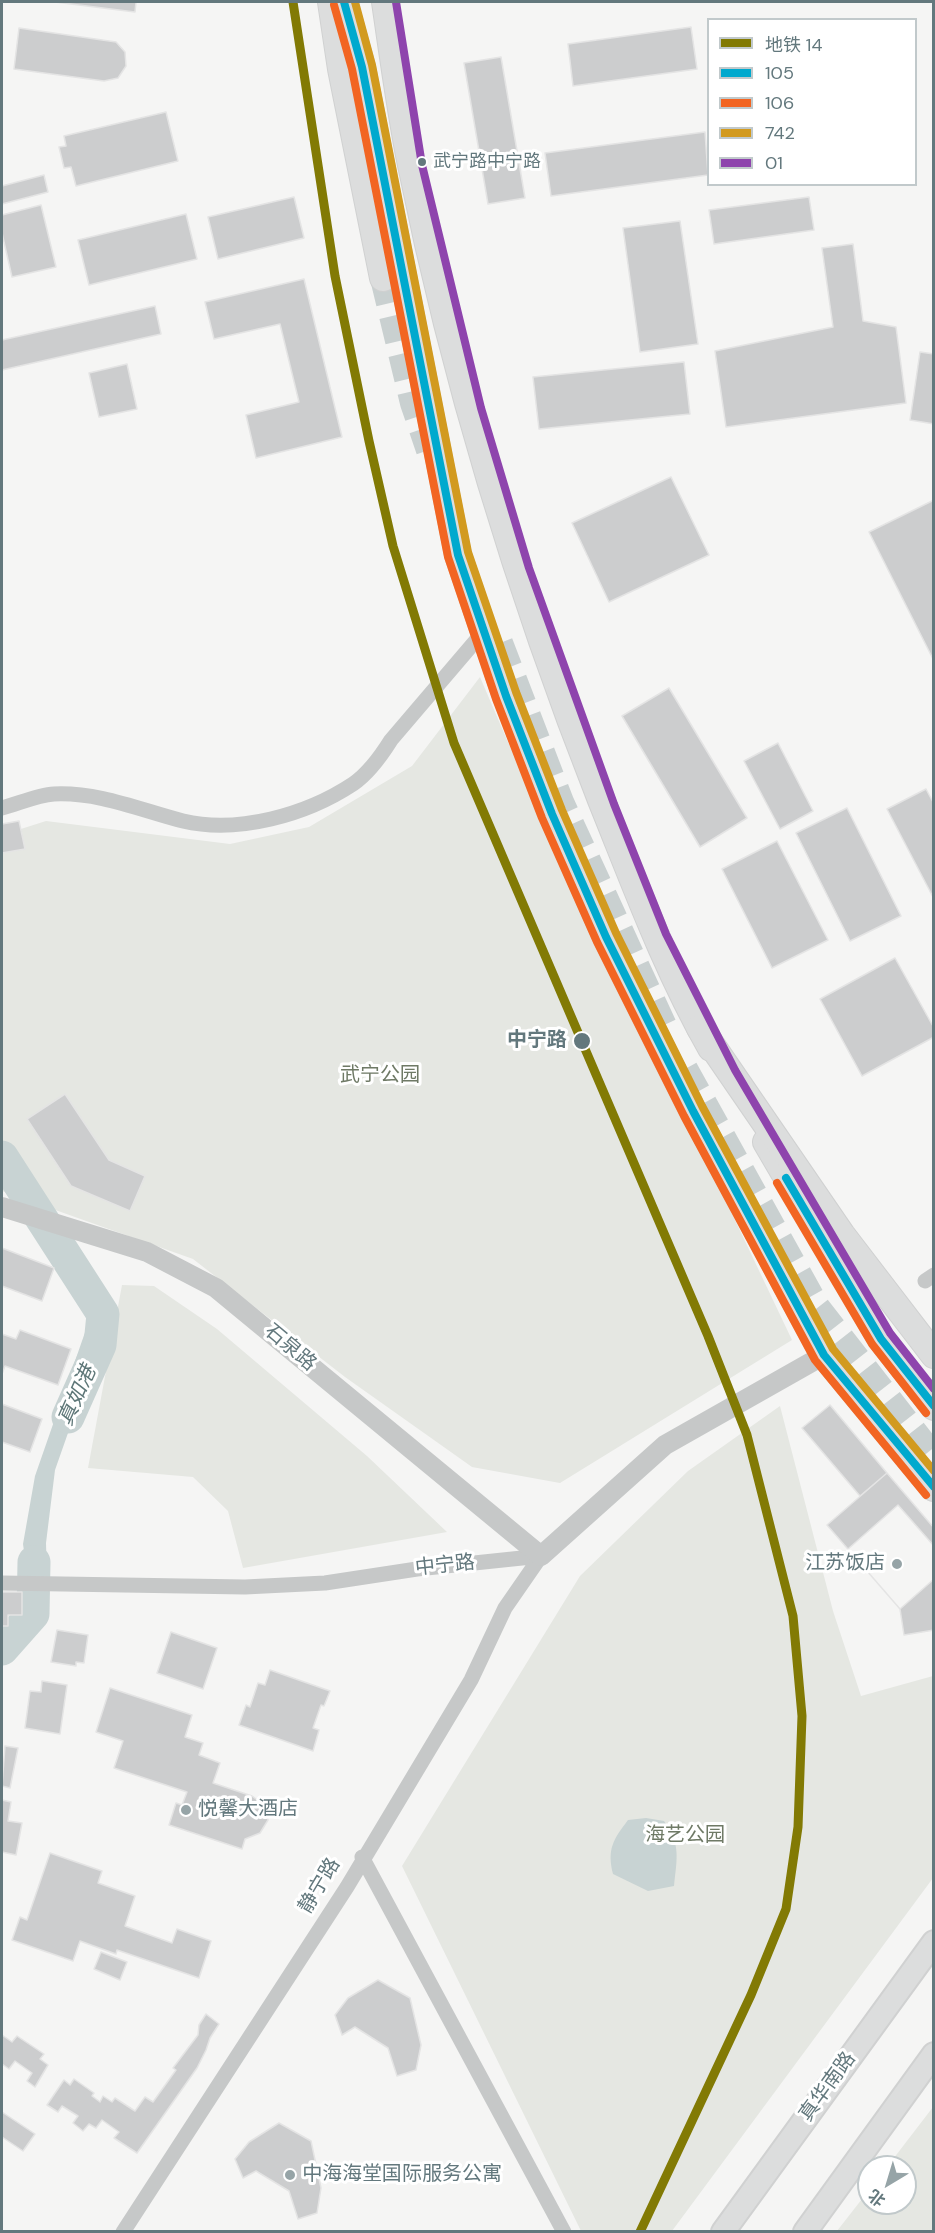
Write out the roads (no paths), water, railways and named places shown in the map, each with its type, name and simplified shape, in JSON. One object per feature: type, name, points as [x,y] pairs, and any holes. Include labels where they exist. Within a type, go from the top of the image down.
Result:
[{"type":"main road","points":[[331,2],[341,69],[383,278]]},
{"type":"main road","points":[[344,2],[362,67],[458,555],[484,632],[552,814],[606,937],[693,1111],[824,1355],[933,1488]]},
{"type":"main road","points":[[385,2],[411,164],[462,378],[505,535],[549,667],[656,936],[700,1028],[881,1339],[933,1407]]},
{"type":"main road","points":[[700,1028],[842,1235],[933,1355]]},
{"type":"main road","name":"真华南路","points":[[723,2232],[933,1942]]},
{"type":"main road","points":[[805,2232],[933,2054]]},
{"type":"street","points":[[2,808],[53,794],[105,797],[185,822],[226,826],[258,821],[307,808],[354,784],[379,759],[391,740],[484,632]]},
{"type":"street","name":"石泉路","points":[[2,1207],[147,1252],[216,1288],[541,1556]]},
{"type":"street","points":[[541,1556],[665,1445],[824,1355]]},
{"type":"street","name":"中宁路","points":[[9,1583],[245,1587],[325,1583],[417,1569],[541,1556]]},
{"type":"street","name":"静宁路","points":[[123,2232],[340,1897],[362,1857],[471,1680],[505,1608],[541,1556]]},
{"type":"street","points":[[362,1857],[564,2232]]},
{"type":"water","points":[[2,1148],[48,1205],[30,1201],[2,1157]]},
{"type":"water","points":[[37,1233],[54,1238],[79,1257],[103,1314],[94,1359],[55,1470],[46,1543],[48,1614],[10,1657],[2,1658],[2,1649],[33,1614],[23,1544],[35,1476],[90,1318]]},
{"type":"water","points":[[646,1818],[664,1821],[673,1837],[677,1852],[674,1886],[648,1891],[613,1874],[611,1851],[618,1833],[628,1820]]},
{"type":"waterway","name":"真如港","points":[[2,1157],[103,1314],[100,1345],[68,1417]]},
{"type":"waterway","name":"真如港","points":[[2,1649],[33,1614],[34,1562]]},
{"type":"tunnel","points":[[383,278],[413,403],[429,450]]},
{"type":"tunnel","points":[[500,643],[561,802],[665,1028]]},
{"type":"tunnel","points":[[685,1069],[817,1307],[934,1457]]},
{"type":"metro line","name":"14","points":[[293,2],[335,276],[369,441],[393,546],[454,743],[708,1336],[747,1435],[793,1616],[802,1716],[798,1827],[786,1909],[751,1995],[640,2232]]},
{"type":"place","name":"武宁路中宁路","points":[[422,162]]},
{"type":"place","name":"中宁路","points":[[582,1041]]},
{"type":"place","name":"江苏饭店","points":[[897,1564]]},
{"type":"place","name":"悦馨大酒店","points":[[186,1810]]},
{"type":"place","name":"中海海堂国际服务公寓","points":[[290,2175]]},
{"type":"park label","name":"武宁公园","points":[[380,1076]]},
{"type":"park label","name":"海艺公园","points":[[685,1836]]}]
